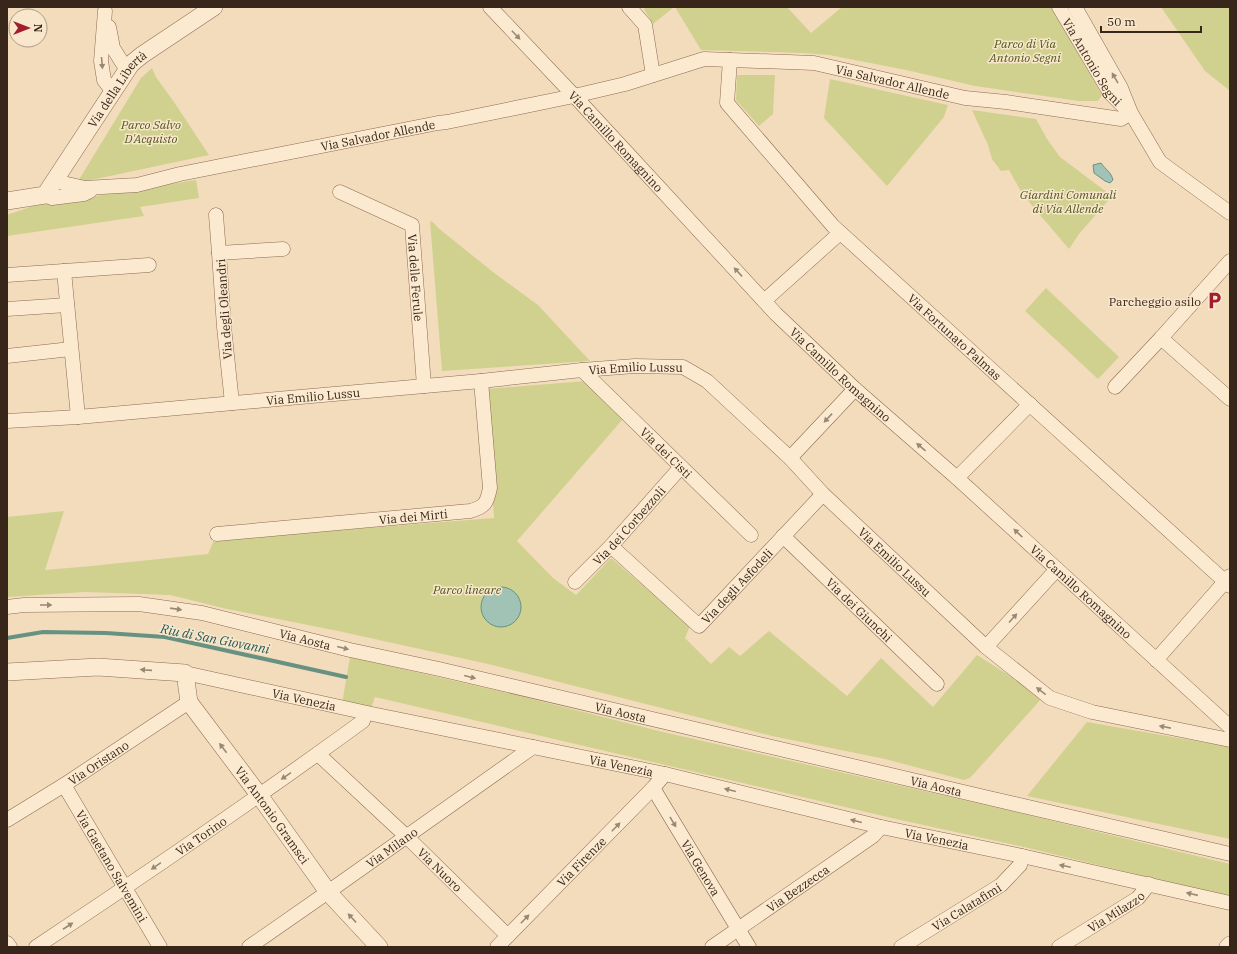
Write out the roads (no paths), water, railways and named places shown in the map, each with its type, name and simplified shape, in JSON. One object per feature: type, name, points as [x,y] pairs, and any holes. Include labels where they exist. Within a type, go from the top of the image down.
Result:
[{"type":"street","name":"Via della Libertà","points":[[49,188],[132,64],[142,55],[214,7]]},
{"type":"street","name":"Via Camillo Romagnino","points":[[490,7],[776,314],[854,389],[957,478],[1230,727]]},
{"type":"street","points":[[629,7],[645,25],[653,76]]},
{"type":"street","name":"Via Antonio Segni","points":[[1059,7],[1110,93],[1131,113]]},
{"type":"street","name":"Via Antonio Segni","points":[[1075,7],[1121,88],[1131,113],[1160,162],[1230,212]]},
{"type":"street","points":[[105,9],[113,48],[123,64],[132,64]]},
{"type":"street","points":[[105,9],[101,62],[104,80],[113,92]]},
{"type":"street","name":"Via Salvador Allende","points":[[7,201],[49,188],[85,188],[137,185],[180,174],[574,96],[625,84],[704,59],[814,63],[965,98],[1006,102],[1121,119],[1131,113]]},
{"type":"street","name":"Via Fortunato Palmas","points":[[730,60],[727,103],[840,233],[1228,581]]},
{"type":"street","name":"Via delle Ferule","points":[[340,192],[412,226],[424,386]]},
{"type":"street","points":[[216,215],[219,253]]},
{"type":"street","points":[[764,301],[840,233]]},
{"type":"street","name":"Via degli Oleandri","points":[[232,403],[224,327],[219,253],[283,249]]},
{"type":"street","points":[[1115,387],[1230,261]]},
{"type":"street","points":[[7,274],[149,265]]},
{"type":"street","points":[[64,271],[78,417]]},
{"type":"street","points":[[7,310],[67,305]]},
{"type":"street","points":[[1161,338],[1230,399]]},
{"type":"street","points":[[7,356],[71,349]]},
{"type":"street","name":"Via Emilio Lussu","points":[[7,421],[78,417],[481,381],[582,370],[635,366],[683,367],[707,381],[790,458],[823,494],[986,647],[1050,698],[1092,712],[1230,740]]},
{"type":"street","name":"Via dei Cisti","points":[[582,370],[751,535]]},
{"type":"street","name":"Via dei Mirti","points":[[217,534],[481,508],[488,498],[490,488],[481,381]]},
{"type":"street","points":[[790,458],[854,389]]},
{"type":"street","points":[[957,478],[1030,404]]},
{"type":"street","name":"Via dei Corbezzoli","points":[[575,582],[611,546],[681,467]]},
{"type":"street","name":"Via degli Asfodeli","points":[[611,546],[700,626],[823,494]]},
{"type":"street","name":"Via dei Giunchi","points":[[783,536],[937,684]]},
{"type":"street","points":[[986,647],[1057,569]]},
{"type":"street","points":[[1156,660],[1228,581]]},
{"type":"street","name":"Via Aosta","points":[[7,607],[24,605],[139,604],[202,613],[350,650],[439,669],[1230,854]]},
{"type":"street","name":"Via Venezia","points":[[7,672],[98,667],[185,673],[372,714],[665,774],[881,827],[1022,856],[1230,903]]},
{"type":"street","name":"Via Antonio Gramsci","points":[[185,673],[189,702],[328,892],[379,947]]},
{"type":"street","name":"Via Oristano","points":[[7,820],[64,785],[189,702]]},
{"type":"street","points":[[1203,734],[1217,715]]},
{"type":"street","name":"Via Torino","points":[[36,947],[125,888],[363,721]]},
{"type":"street","name":"Via Milano","points":[[249,947],[533,747]]},
{"type":"street","name":"Via Nuoro","points":[[318,754],[406,836],[508,936]]},
{"type":"street","name":"Via Firenze","points":[[497,947],[665,774]]},
{"type":"street","name":"Via Gaetano Salvemini","points":[[64,785],[160,947]]},
{"type":"street","name":"Via Genova","points":[[653,788],[749,947]]},
{"type":"street","name":"Via Bezzecca","points":[[712,947],[873,836],[881,827]]},
{"type":"street","name":"Via Calatafimi","points":[[901,947],[1001,885],[1020,865],[1022,856]]},
{"type":"street","name":"Via Milazzo","points":[[1059,947],[1138,898],[1149,884]]},
{"type":"street","points":[[7,943],[10,947]]},
{"type":"waterway","name":"Riu di San Giovanni","points":[[7,638],[43,632],[106,633],[165,637],[346,677]]},
{"type":"place","name":"Parcheggio asilo","points":[[1214,301]]},
{"type":"park label","name":"Parco di Via Antonio Segni","points":[[1025,50]]},
{"type":"park label","name":"Parco Salvo D'Acquisto","points":[[151,131]]},
{"type":"park label","name":"Giardini Comunali di Via Allende","points":[[1068,201]]},
{"type":"park label","name":"Parco lineare","points":[[467,589]]}]
